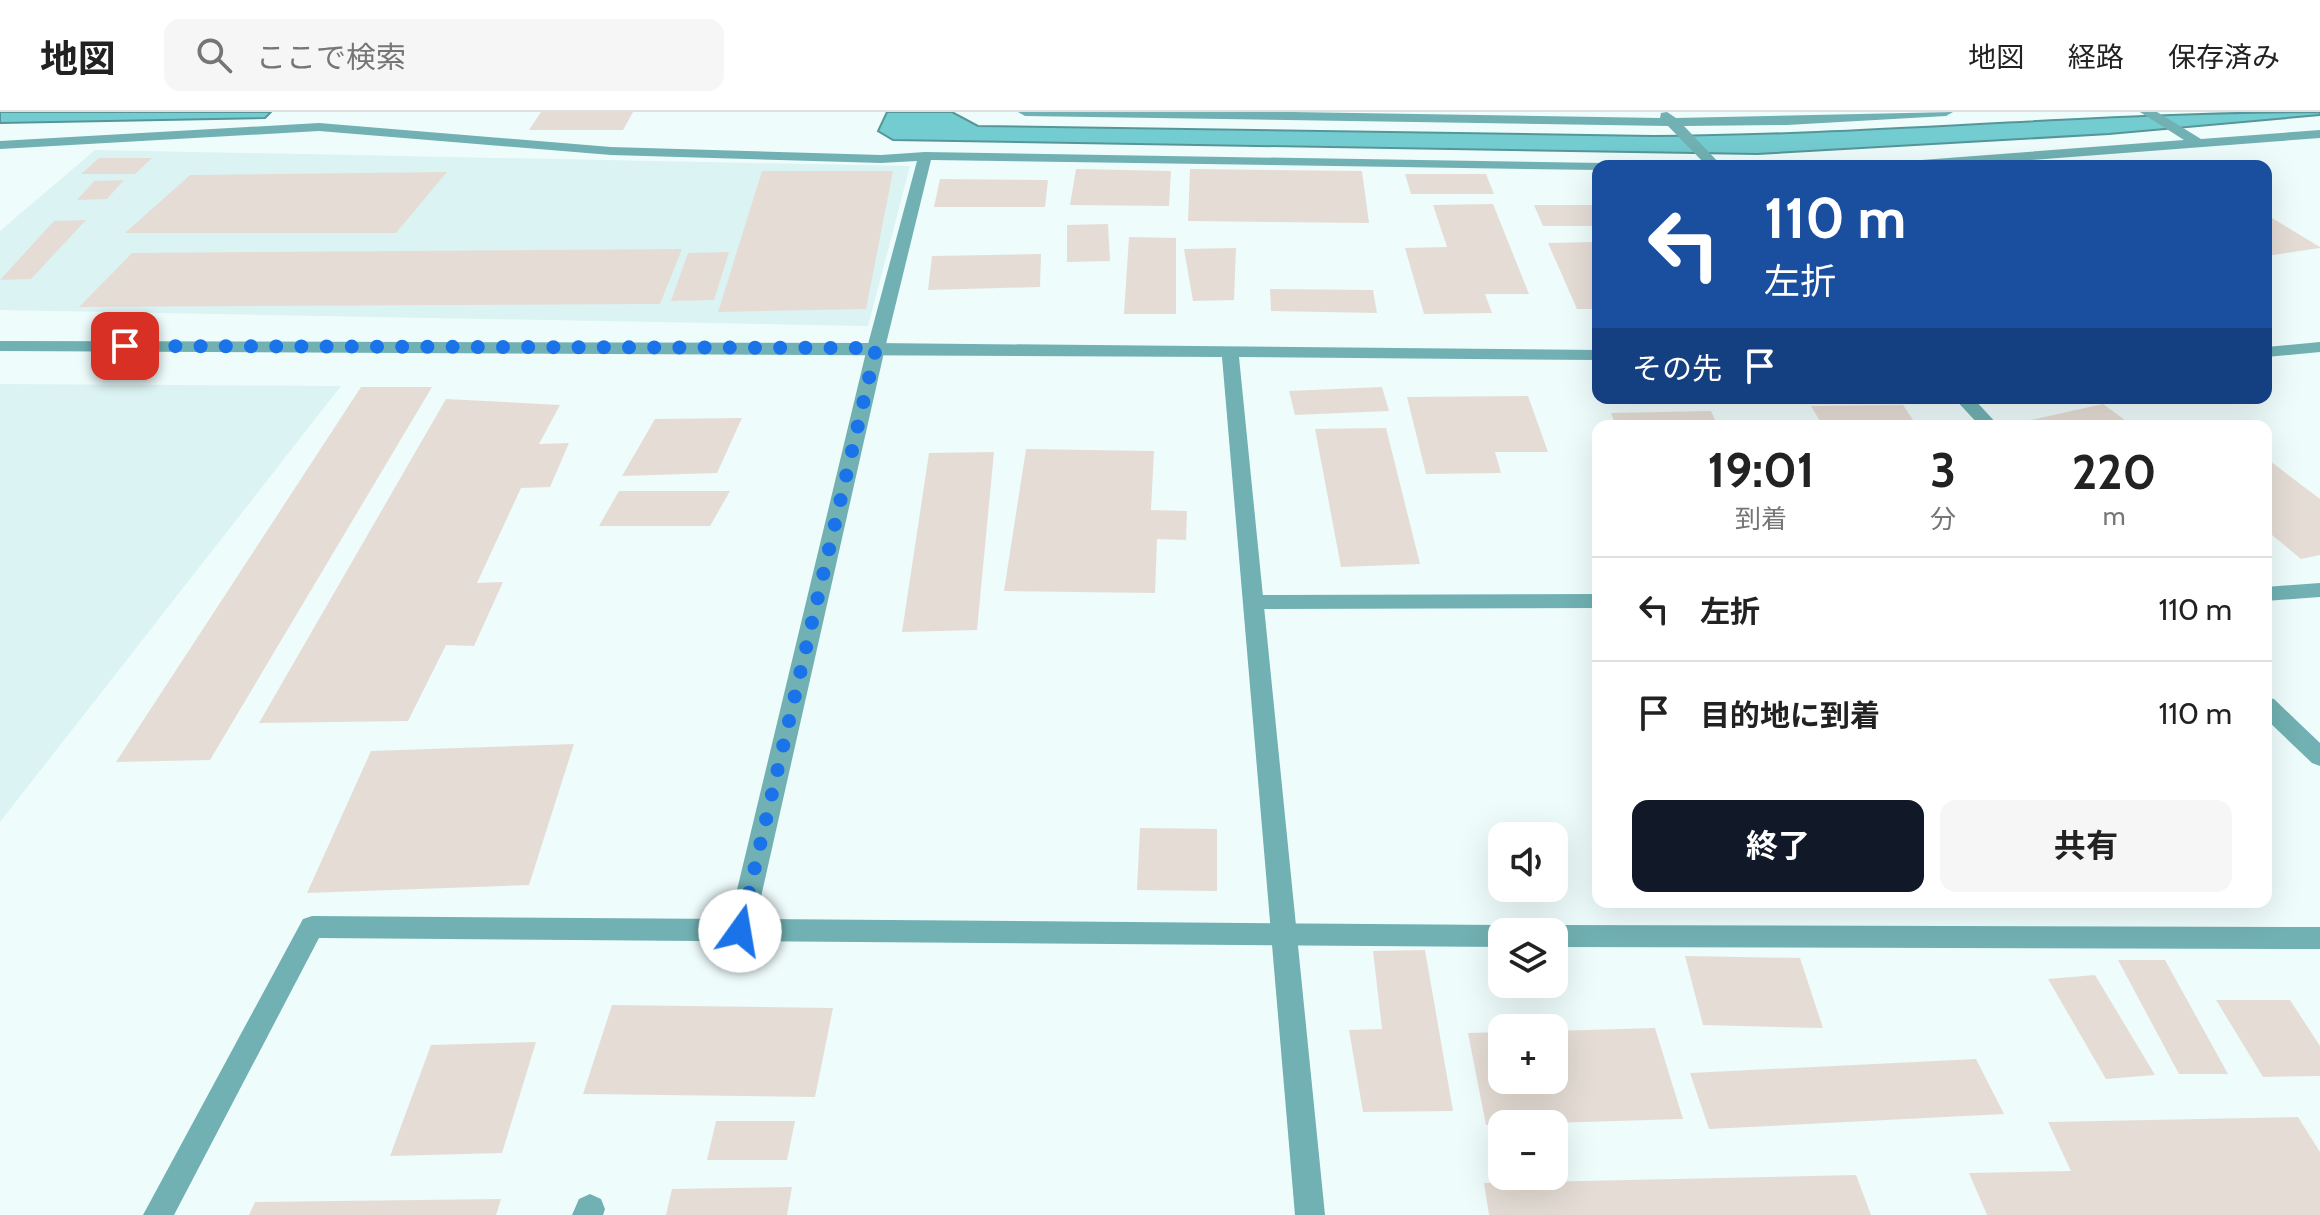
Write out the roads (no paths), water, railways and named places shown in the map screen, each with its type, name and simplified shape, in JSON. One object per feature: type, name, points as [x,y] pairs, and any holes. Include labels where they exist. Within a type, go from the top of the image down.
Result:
[{"type":"street","points":[[319,127],[346,112]]},
{"type":"street","points":[[1025,112],[1668,117],[1787,121],[1946,112]]},
{"type":"street","points":[[2147,112],[2202,145]]},
{"type":"street","points":[[1668,117],[1709,160]]},
{"type":"street","points":[[0,145],[319,127],[611,151],[881,159],[925,156],[1592,166]]},
{"type":"street","points":[[1983,160],[2320,134]]},
{"type":"street","points":[[740,931],[876,348],[925,156]]},
{"type":"street","points":[[0,346],[876,348],[1592,355]]},
{"type":"street","points":[[2272,351],[2320,347]]},
{"type":"street","points":[[1230,350],[1310,1215]]},
{"type":"street","points":[[1969,404],[1984,420]]},
{"type":"street","points":[[2272,594],[2320,590]]},
{"type":"street","points":[[1254,602],[1592,601]]},
{"type":"street","points":[[2272,711],[2320,757]]},
{"type":"street","points":[[158,1215],[312,927],[1488,936]]},
{"type":"street","points":[[1568,936],[2320,938]]},
{"type":"water","points":[[0,112],[271,112],[265,118],[0,123]]},
{"type":"water","points":[[887,112],[952,112],[978,126],[1653,136],[1820,132],[2236,113],[2320,112],[2320,115],[2109,134],[1757,154],[893,140],[878,131]]}]
